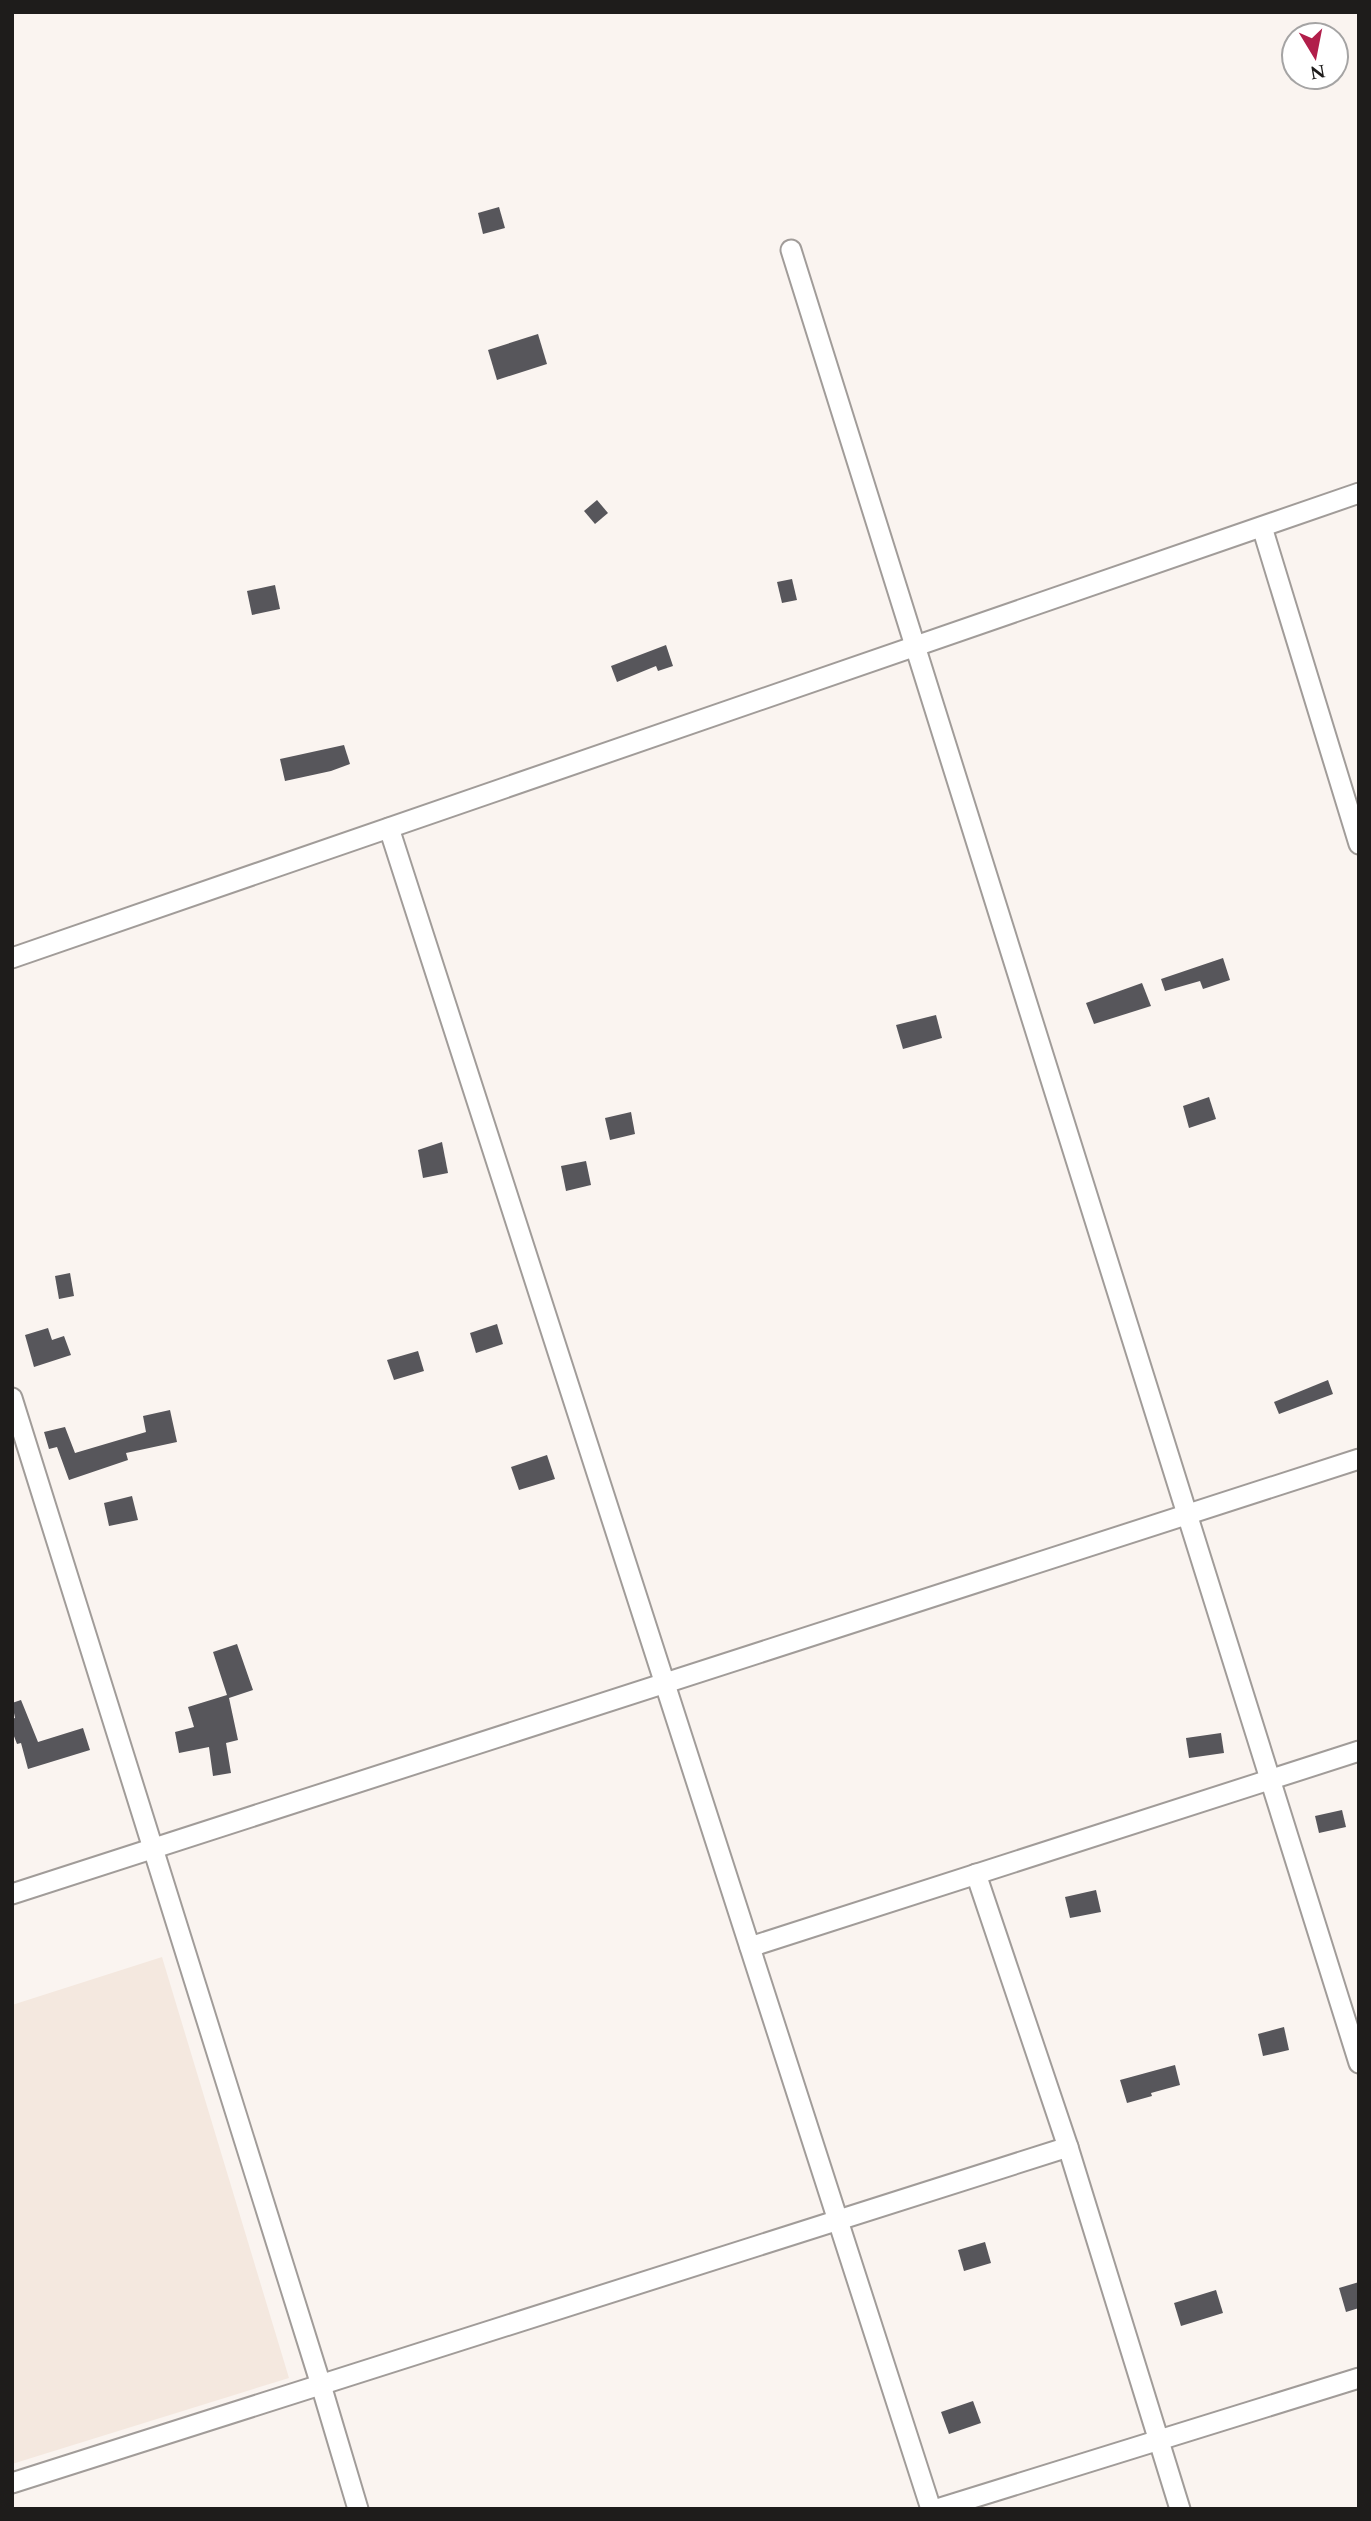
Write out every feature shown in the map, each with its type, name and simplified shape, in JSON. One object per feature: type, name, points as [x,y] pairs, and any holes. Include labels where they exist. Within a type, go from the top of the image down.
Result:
[{"type":"street","points":[[792,250],[1359,2063]]},
{"type":"street","points":[[12,958],[1359,493]]},
{"type":"street","points":[[1262,527],[1359,844]]},
{"type":"street","points":[[389,828],[931,2509]]},
{"type":"street","points":[[12,1398],[358,2509]]},
{"type":"street","points":[[12,1895],[1359,1459]]},
{"type":"street","points":[[750,1947],[1359,1751]]},
{"type":"street","points":[[976,1874],[1068,2147],[1180,2509]]},
{"type":"street","points":[[12,2483],[1068,2147]]},
{"type":"street","points":[[937,2509],[1359,2378]]},
{"type":"shaded area","points":[[162,1957],[289,2378],[12,2464],[12,2005]]},
{"type":"building","points":[[499,207],[505,228],[483,234],[478,213]]},
{"type":"building","points":[[538,334],[547,364],[497,380],[488,350]]},
{"type":"building","points":[[597,500],[608,513],[595,524],[584,511]]},
{"type":"building","points":[[792,579],[797,600],[782,603],[777,582]]},
{"type":"building","points":[[275,585],[280,609],[252,615],[247,591]]},
{"type":"building","points":[[666,645],[673,666],[658,671],[656,666],[617,682],[611,666]]},
{"type":"building","points":[[344,745],[350,764],[285,781],[280,759]]},
{"type":"building","points":[[1223,958],[1230,980],[1203,989],[1200,981],[1165,991],[1161,979]]},
{"type":"building","points":[[1142,983],[1151,1006],[1094,1024],[1086,1003]]},
{"type":"building","points":[[936,1015],[942,1038],[903,1049],[896,1025]]},
{"type":"building","points":[[1209,1097],[1216,1119],[1189,1128],[1183,1106]]},
{"type":"building","points":[[631,1112],[635,1134],[610,1140],[605,1118]]},
{"type":"building","points":[[442,1142],[448,1173],[423,1178],[418,1150]]},
{"type":"building","points":[[586,1161],[591,1185],[566,1191],[561,1166]]},
{"type":"building","points":[[70,1273],[74,1296],[59,1299],[55,1276]]},
{"type":"building","points":[[497,1324],[503,1344],[476,1353],[470,1333]]},
{"type":"building","points":[[48,1328],[52,1340],[64,1336],[71,1355],[34,1367],[25,1335]]},
{"type":"building","points":[[418,1351],[424,1371],[394,1380],[387,1360]]},
{"type":"building","points":[[1328,1380],[1333,1394],[1279,1414],[1274,1402]]},
{"type":"building","points":[[170,1410],[177,1442],[126,1453],[128,1460],[69,1480],[57,1447],[49,1449],[44,1432],[65,1427],[75,1453],[146,1432],[143,1416]]},
{"type":"building","points":[[547,1455],[555,1479],[519,1490],[511,1467]]},
{"type":"building","points":[[132,1496],[138,1520],[109,1526],[104,1503]]},
{"type":"building","points":[[237,1644],[253,1690],[229,1698],[238,1740],[226,1743],[231,1773],[213,1776],[209,1747],[179,1753],[175,1732],[194,1727],[188,1707],[227,1695],[213,1652]]},
{"type":"building","points":[[21,1700],[38,1742],[83,1728],[90,1750],[28,1769],[21,1743],[17,1744],[12,1731],[12,1719],[15,1718],[12,1703]]},
{"type":"building","points":[[1221,1733],[1224,1753],[1189,1758],[1186,1738]]},
{"type":"building","points":[[1342,1810],[1346,1827],[1319,1833],[1315,1816]]},
{"type":"building","points":[[1096,1890],[1101,1912],[1070,1918],[1065,1897]]},
{"type":"building","points":[[1284,2027],[1289,2050],[1263,2056],[1258,2034]]},
{"type":"building","points":[[1175,2065],[1180,2085],[1127,2103],[1120,2080]]},
{"type":"building","points":[[985,2242],[991,2263],[964,2271],[958,2250]]},
{"type":"building","points":[[1359,2282],[1359,2308],[1346,2312],[1339,2288]]},
{"type":"building","points":[[1216,2290],[1223,2313],[1181,2326],[1174,2303]]},
{"type":"building","points":[[973,2401],[981,2423],[949,2434],[941,2412]]}]
